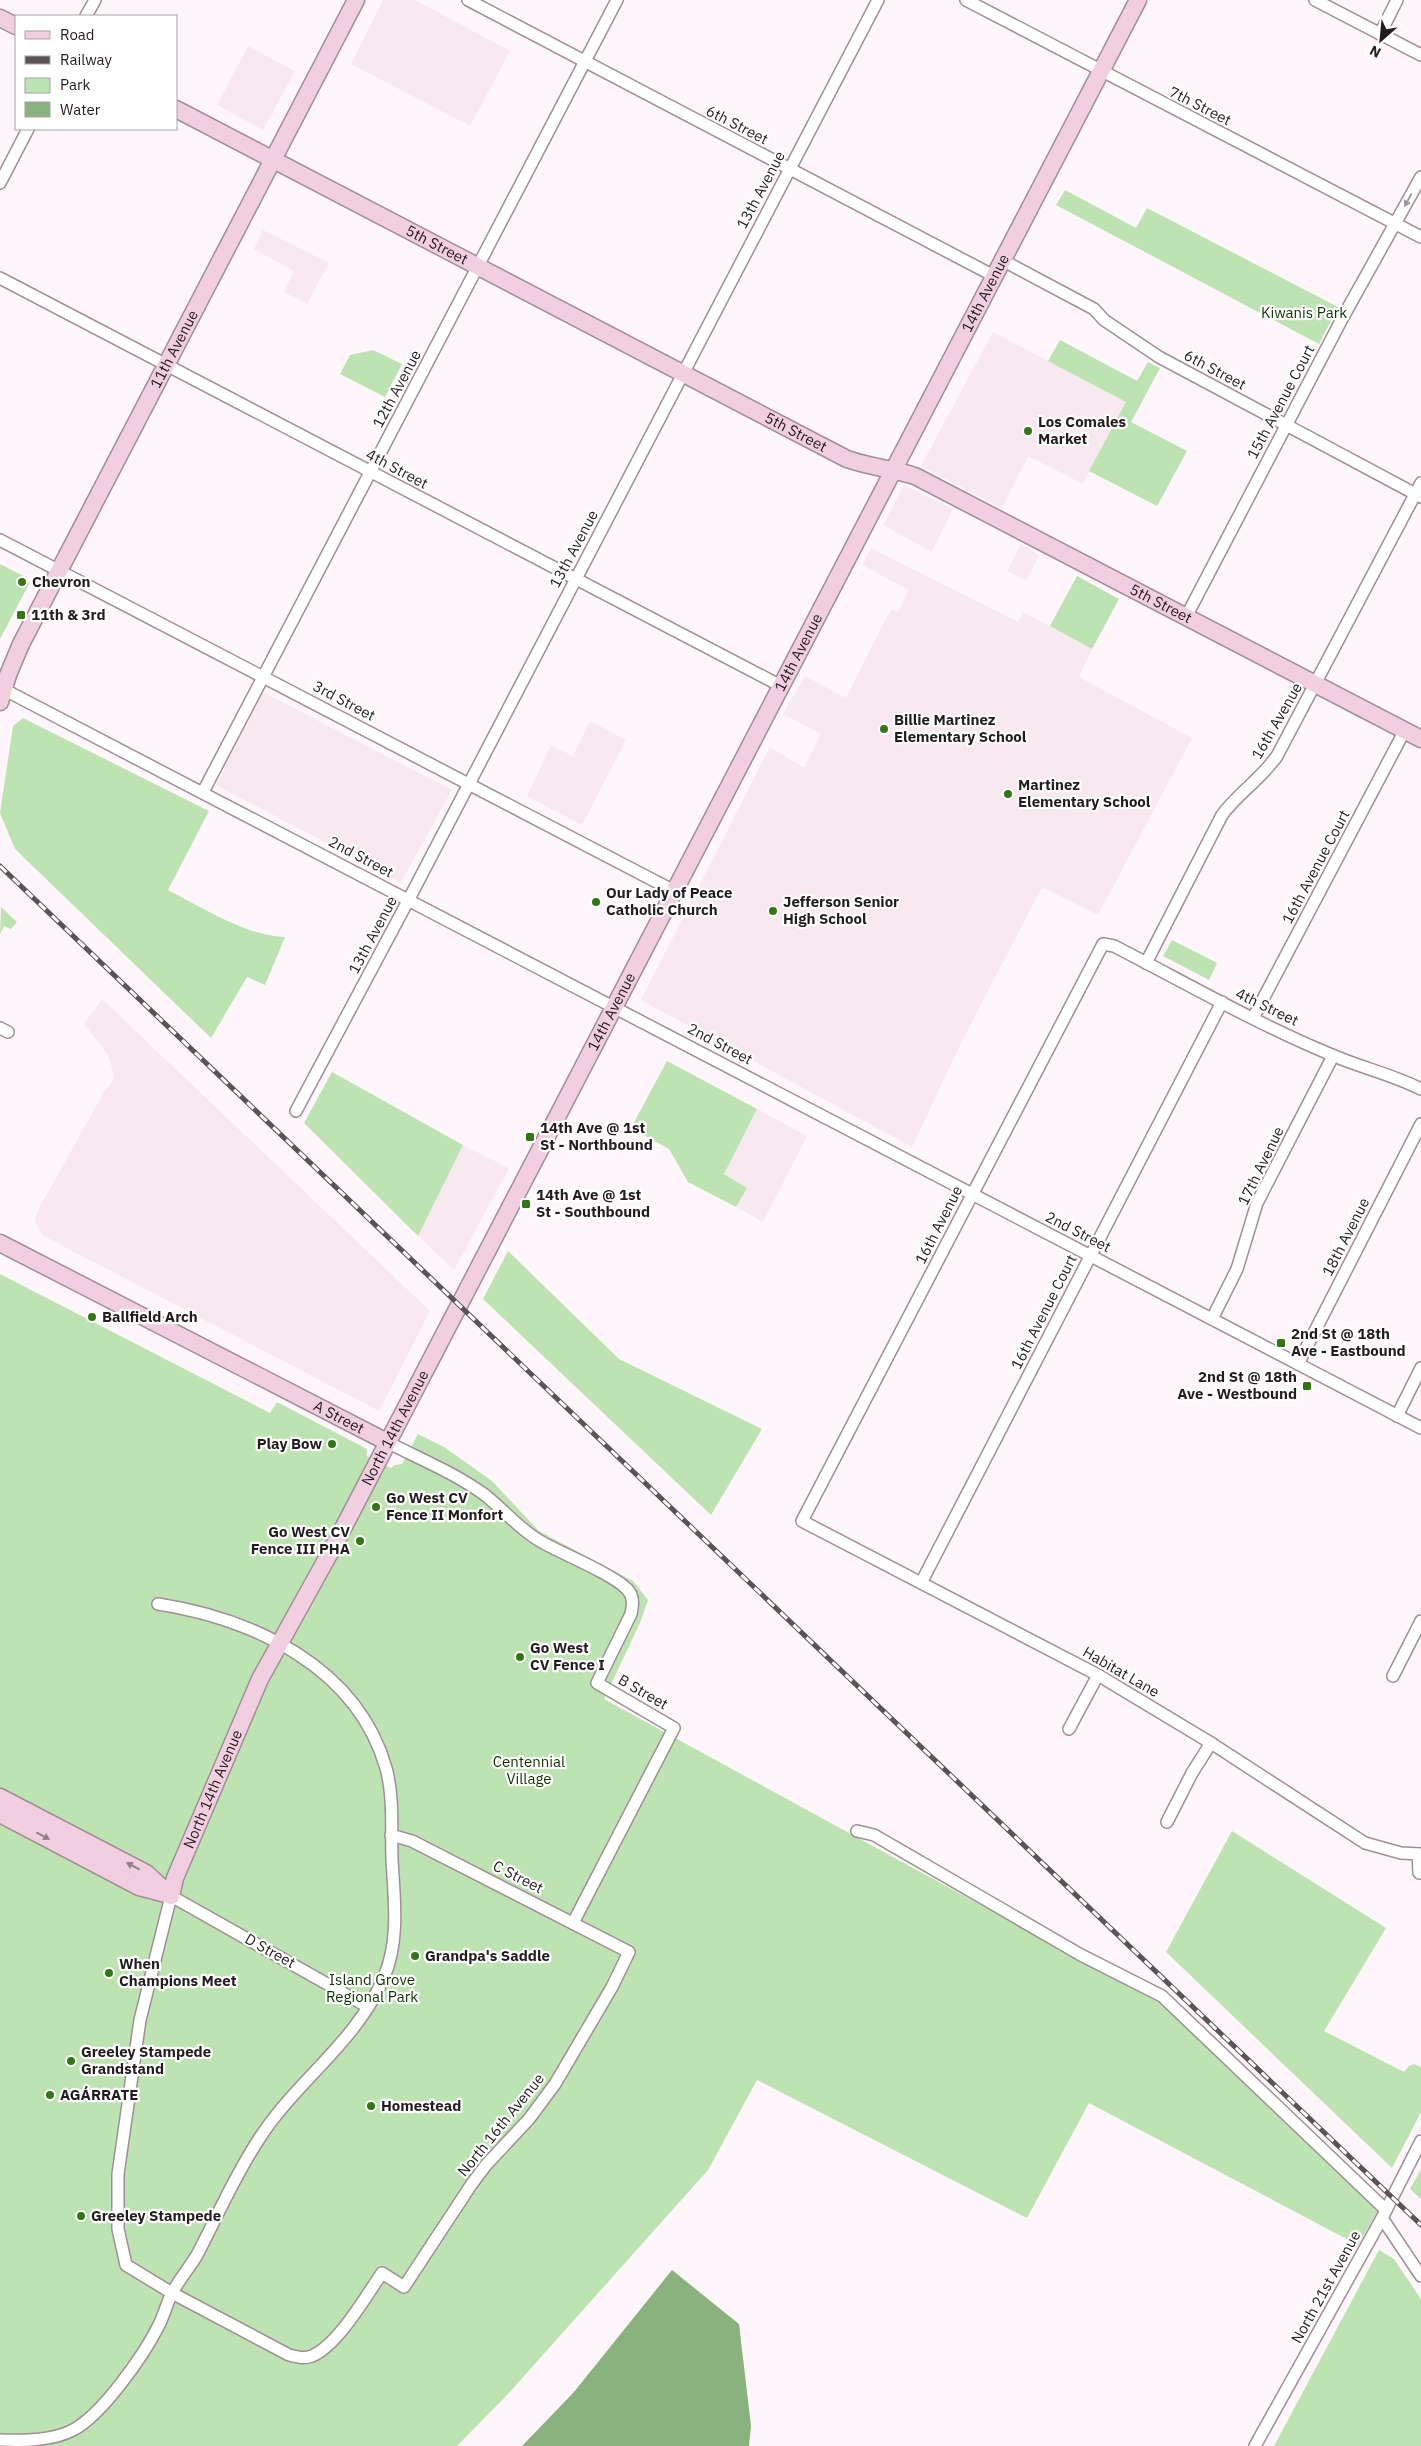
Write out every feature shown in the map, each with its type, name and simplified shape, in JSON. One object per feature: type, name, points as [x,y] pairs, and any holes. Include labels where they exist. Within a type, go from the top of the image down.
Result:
[{"type":"street","points":[[87,15],[95,0]]},
{"type":"street","name":"11th Avenue","points":[[2,695],[21,644],[356,0]]},
{"type":"street","name":"6th Street","points":[[468,0],[994,276]]},
{"type":"street","name":"12th Avenue","points":[[203,792],[617,0]]},
{"type":"street","name":"13th Avenue","points":[[296,1112],[878,0]]},
{"type":"street","name":"7th Street","points":[[966,0],[1421,237]]},
{"type":"street","name":"14th Avenue","points":[[458,1304],[1138,0]]},
{"type":"street","points":[[1315,0],[1421,55]]},
{"type":"street","points":[[1380,34],[1397,0]]},
{"type":"street","points":[[0,18],[15,26]]},
{"type":"street","name":"5th Street","points":[[178,110],[848,459],[866,466],[894,470],[915,476],[1421,739]]},
{"type":"street","points":[[0,183],[27,130]]},
{"type":"street","name":"15th Avenue Court","points":[[1186,617],[1343,317],[1421,177]]},
{"type":"street","name":"6th Street","points":[[1002,260],[1094,310],[1104,320],[1159,357],[1418,496]]},
{"type":"street","name":"4th Street","points":[[0,278],[781,686]]},
{"type":"street","name":"16th Avenue","points":[[1146,963],[1222,815],[1231,803],[1268,770],[1418,496],[1421,483]]},
{"type":"street","name":"3rd Street","points":[[0,540],[674,890]]},
{"type":"street","name":"2nd Street","points":[[2,695],[203,792],[1421,1428]]},
{"type":"street","name":"16th Avenue Court","points":[[1253,1018],[1405,730]]},
{"type":"street","name":"4th Street","points":[[1103,944],[1114,946],[1253,1018],[1333,1056],[1392,1075],[1421,1089]]},
{"type":"street","name":"16th Avenue","points":[[802,1521],[1103,944]]},
{"type":"street","name":"16th Avenue Court","points":[[921,1583],[1222,1002]]},
{"type":"street","name":"17th Avenue","points":[[1212,1319],[1237,1269],[1257,1203],[1333,1056]]},
{"type":"street","name":"18th Avenue","points":[[1298,1364],[1421,1124]]},
{"type":"street","name":"A Street","points":[[0,1243],[464,1482],[485,1496],[518,1526],[539,1540],[626,1588],[631,1595],[633,1606],[631,1614],[597,1683]]},
{"type":"street","name":"North 14th Avenue","points":[[404,2287],[382,2273],[347,2324],[324,2347],[312,2355],[302,2358],[289,2355],[172,2293],[126,2266],[118,2229],[118,2174],[138,2028],[175,1878],[260,1679],[281,1644],[388,1442],[458,1304]]},
{"type":"street","points":[[1397,1416],[1421,1368]]},
{"type":"street","name":"Habitat Lane","points":[[802,1521],[1098,1675],[1211,1743],[1366,1843],[1401,1853],[1420,1854],[1418,1873]]},
{"type":"street","points":[[0,2440],[55,2436],[73,2430],[103,2405],[133,2366],[159,2325],[172,2293],[192,2264],[257,2141],[277,2112],[356,2027],[384,1978],[394,1942],[390,1790],[379,1747],[352,1704],[315,1664],[281,1644],[222,1618],[188,1609],[158,1604]]},
{"type":"street","points":[[1393,1676],[1421,1622]]},
{"type":"street","points":[[1069,1729],[1098,1675]]},
{"type":"street","name":"B Street","points":[[572,1923],[674,1728],[597,1683]]},
{"type":"street","points":[[1167,1822],[1192,1774],[1211,1743]]},
{"type":"street","name":"D Street","points":[[0,1797],[146,1873],[171,1896]]},
{"type":"street","name":"D Street","points":[[0,1814],[140,1887],[171,1896],[368,2007]]},
{"type":"street","points":[[857,1831],[874,1836],[1082,1955],[1162,1996],[1384,2214],[1421,2276]]},
{"type":"street","name":"C Street","points":[[391,1835],[412,1841],[629,1952]]},
{"type":"street","name":"North 16th Avenue","points":[[404,2287],[471,2185],[486,2165],[529,2119],[555,2084],[612,1987],[629,1952]]},
{"type":"street","name":"North 21st Avenue","points":[[1255,2446],[1384,2214],[1421,2141]]},
{"type":"shaded area","points":[[383,0],[415,0],[510,51],[470,126],[351,64]]},
{"type":"shaded area","points":[[248,46],[295,71],[263,130],[217,105]]},
{"type":"shaded area","points":[[263,230],[329,263],[307,304],[284,292],[294,271],[254,249]]},
{"type":"shaded area","points":[[993,332],[1126,402],[1083,484],[1028,456],[1002,508],[921,466]]},
{"type":"shaded area","points":[[904,485],[953,509],[932,552],[883,525]]},
{"type":"shaded area","points":[[1021,544],[1039,555],[1026,581],[1007,571]]},
{"type":"shaded area","name":"Martinez Elementary School","points":[[871,548],[1018,622],[1023,612],[1092,649],[1079,677],[1192,738],[1098,915],[1042,887],[961,1043],[912,1147],[641,1000],[770,747],[804,768],[821,734],[783,714],[805,676],[846,698],[891,609],[898,612],[909,590],[862,565]]},
{"type":"shaded area","points":[[263,692],[452,790],[401,882],[216,785]]},
{"type":"shaded area","points":[[590,721],[626,740],[582,825],[527,796],[551,745],[573,756]]},
{"type":"shaded area","points":[[102,999],[430,1311],[379,1411],[42,1235],[35,1221],[38,1210],[104,1092],[115,1078],[108,1055],[84,1024]]},
{"type":"shaded area","points":[[757,1109],[807,1136],[763,1222],[736,1207],[747,1188],[724,1174]]},
{"type":"shaded area","points":[[463,1145],[509,1168],[454,1270],[418,1236]]},
{"type":"green space","name":"Kiwanis Park","points":[[1065,190],[1136,228],[1147,208],[1338,307],[1319,344],[1056,205]]},
{"type":"green space","points":[[1060,340],[1137,381],[1148,362],[1160,368],[1131,422],[1187,451],[1157,506],[1089,471],[1126,402],[1048,361]]},
{"type":"green space","points":[[373,350],[402,364],[385,397],[340,374],[350,355]]},
{"type":"green space","points":[[0,564],[27,578],[29,584],[0,639]]},
{"type":"green space","points":[[1077,576],[1119,599],[1092,649],[1050,626]]},
{"type":"green space","points":[[23,718],[209,811],[168,890],[241,927],[271,936],[285,937],[265,985],[247,977],[211,1038],[15,849],[0,813],[13,726]]},
{"type":"green space","points":[[1,907],[17,922],[11,929],[4,926],[0,934]]},
{"type":"green space","points":[[1172,940],[1217,963],[1209,980],[1163,956]]},
{"type":"green space","points":[[667,1061],[757,1109],[724,1174],[747,1188],[736,1207],[688,1182],[669,1149],[631,1128]]},
{"type":"green space","points":[[332,1072],[463,1145],[418,1236],[304,1123]]},
{"type":"green space","points":[[508,1251],[619,1359],[762,1429],[711,1515],[483,1299]]},
{"type":"green space","name":"Island Grove Regional Park","points":[[0,1274],[270,1413],[277,1402],[367,1449],[367,1456],[391,1468],[402,1464],[418,1434],[444,1447],[492,1481],[539,1531],[633,1581],[648,1600],[640,1623],[604,1699],[1160,2003],[1379,2209],[1358,2245],[1089,2103],[1027,2218],[757,2080],[708,2170],[508,2394],[457,2446],[0,2446]]},
{"type":"green space","points":[[1232,1831],[1386,1928],[1324,2031],[1404,2072],[1409,2066],[1414,2064],[1421,2067],[1421,2112],[1392,2168],[1166,1952]]},
{"type":"green space","points":[[1421,2169],[1421,2199],[1410,2189]]},
{"type":"green space","points":[[1379,2250],[1394,2259],[1421,2299],[1421,2446],[1274,2446]]},
{"type":"water","points":[[672,2270],[739,2324],[751,2426],[749,2446],[522,2446],[574,2392]]},
{"type":"railway","points":[[0,866],[1421,2225]]},
{"type":"place","name":"Los Comales Market","points":[[1028,431]]},
{"type":"place","name":"Chevron","points":[[22,582]]},
{"type":"place","name":"11th & 3rd","points":[[21,615]]},
{"type":"place","name":"Billie Martinez Elementary School","points":[[884,729]]},
{"type":"place","name":"Martinez Elementary School","points":[[1008,794]]},
{"type":"place","name":"Our Lady of Peace Catholic Church","points":[[596,902]]},
{"type":"place","name":"Jefferson Senior High School","points":[[773,911]]},
{"type":"place","name":"14th Ave @ 1st St - Northbound","points":[[530,1137]]},
{"type":"place","name":"14th Ave @ 1st St - Southbound","points":[[526,1204]]},
{"type":"place","name":"Ballfield Arch","points":[[92,1317]]},
{"type":"place","name":"2nd St @ 18th Ave - Eastbound","points":[[1281,1343]]},
{"type":"place","name":"2nd St @ 18th Ave - Westbound","points":[[1307,1386]]},
{"type":"place","name":"Play Bow","points":[[332,1444]]},
{"type":"place","name":"Go West CV Fence II Monfort","points":[[376,1507]]},
{"type":"place","name":"Go West CV Fence III PHA","points":[[360,1541]]},
{"type":"place","name":"Go West CV Fence I","points":[[520,1657]]},
{"type":"place","name":"Grandpa's Saddle","points":[[415,1956]]},
{"type":"place","name":"When Champions Meet","points":[[109,1973]]},
{"type":"place","name":"Greeley Stampede Grandstand","points":[[71,2061]]},
{"type":"place","name":"AGÁRRATE","points":[[50,2095]]},
{"type":"place","name":"Homestead","points":[[371,2106]]},
{"type":"place","name":"Greeley Stampede","points":[[81,2216]]},
{"type":"park label","name":"Centennial Village","points":[[529,1770]]}]
